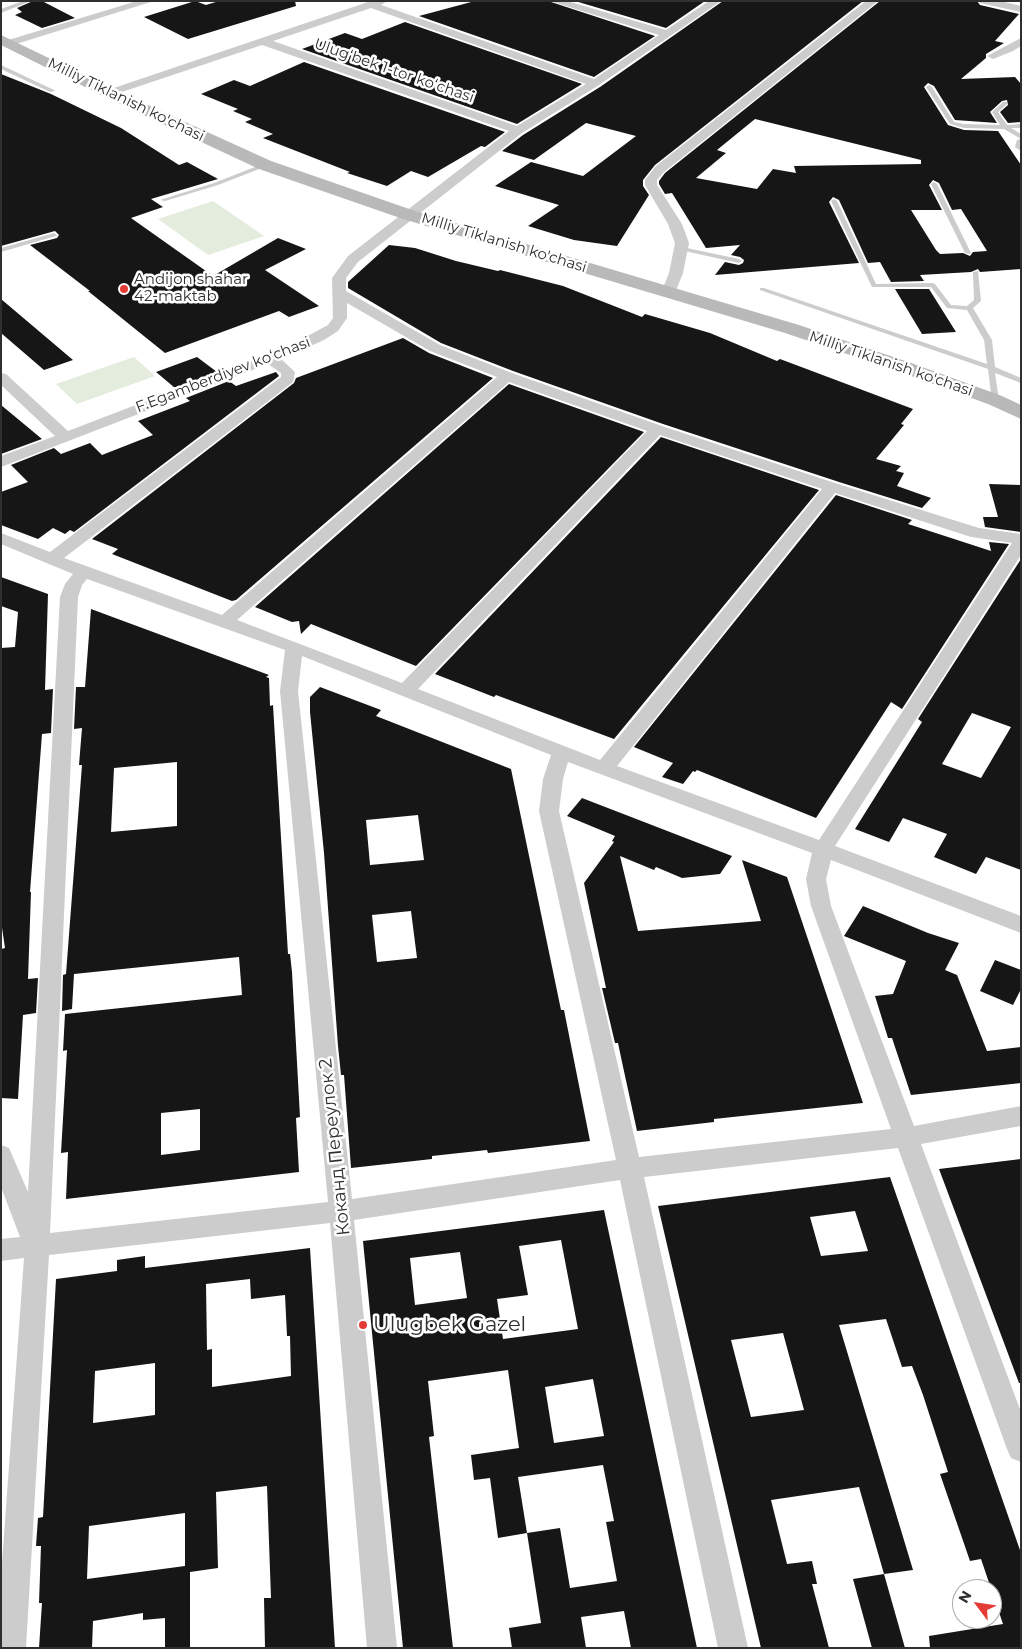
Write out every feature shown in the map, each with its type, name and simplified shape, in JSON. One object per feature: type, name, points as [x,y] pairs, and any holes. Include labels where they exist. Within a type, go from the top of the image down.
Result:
[{"type":"main road","name":"Milliy Tiklanish ko'chasi","points":[[5,41],[109,93],[265,165],[409,214],[792,329],[995,400],[1021,413]]},
{"type":"street","points":[[5,41],[149,1]]},
{"type":"street","points":[[555,1],[668,34]]},
{"type":"street","name":"F.Egamberdiyev kо‘chasi","points":[[1,462],[270,358],[319,337],[333,328],[340,318],[339,278],[353,259],[518,130],[595,83],[716,1]]},
{"type":"street","points":[[668,293],[676,273],[682,249],[675,224],[651,185],[651,180],[660,169],[872,1]]},
{"type":"street","points":[[984,1],[1021,10]]},
{"type":"street","points":[[109,93],[376,3],[595,83]]},
{"type":"street","name":"Ulug‘bek 1-tor koʻchasi","points":[[261,41],[518,130]]},
{"type":"street","points":[[993,56],[1021,41]]},
{"type":"street","points":[[338,292],[435,348],[507,376],[657,429],[976,533],[1021,540],[823,849],[816,879],[821,906],[1021,1449]]},
{"type":"street","points":[[52,559],[283,384],[288,379],[288,372],[270,358]]},
{"type":"street","points":[[225,622],[507,376]]},
{"type":"street","points":[[1,377],[66,437]]},
{"type":"street","points":[[406,690],[657,429]]},
{"type":"street","points":[[604,769],[832,487]]},
{"type":"street","points":[[1,538],[84,572],[295,647],[604,769],[823,849],[1021,925]]},
{"type":"street","points":[[11,1648],[37,1246],[69,597],[74,584],[84,572]]},
{"type":"street","name":"Коканд Πереулок 2","points":[[295,647],[289,691],[382,1648]]},
{"type":"street","points":[[562,752],[553,779],[549,811],[630,1168],[733,1648]]},
{"type":"street","points":[[1,1250],[341,1211],[630,1168],[906,1137],[1021,1116]]},
{"type":"street","points":[[1,1155],[37,1246]]},
{"type":"lane","points":[[1,11],[29,1]]},
{"type":"lane","points":[[1,67],[52,91]]},
{"type":"lane","points":[[929,88],[952,123],[964,126],[1021,126]]},
{"type":"lane","points":[[1005,103],[995,112],[1005,127],[1021,137]]},
{"type":"lane","points":[[163,200],[216,184],[265,165]]},
{"type":"lane","points":[[934,184],[968,252]]},
{"type":"lane","points":[[834,201],[874,286],[933,285],[949,307],[969,308],[978,301],[976,272]]},
{"type":"lane","points":[[1,250],[54,235]]},
{"type":"lane","points":[[682,249],[739,261]]},
{"type":"lane","points":[[762,289],[991,368],[1021,381]]},
{"type":"lane","points":[[969,308],[988,340],[995,400]]},
{"type":"green space","points":[[213,201],[264,236],[208,255],[158,219]]},
{"type":"green space","points":[[134,357],[155,376],[77,404],[56,384]]},
{"type":"building","points":[[33,1],[42,1],[75,18],[42,28],[15,15],[22,12],[17,8]]},
{"type":"building","points":[[195,1],[206,5],[219,1],[295,1],[296,6],[188,39],[144,17]]},
{"type":"building","points":[[475,1],[548,1],[655,36],[594,77],[419,16]]},
{"type":"building","points":[[575,1],[705,1],[666,28]]},
{"type":"building","points":[[723,1],[863,1],[655,165],[643,180],[643,186],[649,195],[617,246],[574,240],[528,226],[559,205],[495,186],[531,162],[583,176],[636,136],[586,123],[534,160],[502,151],[523,135],[600,87]]},
{"type":"building","points":[[880,1],[977,1],[980,5],[1019,14],[995,41],[1004,43],[986,54],[986,58],[961,79],[1015,77],[1021,84],[1021,122],[1008,123],[1000,112],[1008,105],[1007,100],[1002,101],[990,112],[997,123],[955,120],[934,86],[928,83],[924,87],[948,125],[964,130],[998,131],[1021,165],[1021,269],[980,272],[978,269],[971,272],[920,275],[924,281],[891,282],[880,262],[868,263],[839,200],[833,197],[829,202],[859,263],[715,275],[725,262],[739,265],[743,263],[744,260],[740,257],[731,255],[740,245],[706,248],[672,193],[665,194],[659,184],[665,173]],"holes":[[[755,119],[921,160],[921,164],[794,166],[796,173],[773,169],[757,189],[696,178],[726,153],[717,150]],[[933,180],[939,183],[952,210],[961,209],[987,251],[973,252],[970,256],[963,253],[940,254],[936,250],[911,210],[942,210],[929,185]]]},
{"type":"building","points":[[405,22],[582,84],[517,124],[302,49],[345,33],[362,39]]},
{"type":"building","points":[[304,62],[505,132],[485,147],[481,146],[428,177],[411,171],[387,186],[347,173],[350,172],[263,138],[273,134],[245,122],[252,119],[233,111],[238,109],[201,94],[234,80],[250,86]]},
{"type":"building","points":[[1,74],[51,94],[121,128],[179,165],[187,162],[218,179],[151,199],[163,207],[131,218],[213,276],[278,238],[306,249],[265,270],[319,306],[289,317],[279,311],[165,353],[88,291],[90,291],[30,245],[57,238],[59,235],[55,231],[1,246]]},
{"type":"building","points":[[389,245],[415,248],[456,261],[563,286],[642,317],[645,314],[710,333],[777,361],[780,359],[913,409],[901,424],[904,425],[876,459],[901,466],[896,471],[904,473],[897,486],[931,498],[922,508],[839,482],[663,424],[513,371],[441,343],[348,288],[348,282]]},
{"type":"building","points":[[895,289],[929,289],[956,332],[922,334]]},
{"type":"building","points":[[1,299],[73,360],[44,370],[1,333]]},
{"type":"building","points":[[403,338],[429,353],[493,378],[236,600],[232,601],[112,554],[118,549],[92,539],[294,383],[296,378]]},
{"type":"building","points":[[197,357],[217,372],[175,388],[156,372]]},
{"type":"building","points":[[276,372],[279,376],[74,532],[70,530],[65,534],[53,528],[38,539],[1,525],[1,492],[28,482],[11,465],[54,448],[61,454],[90,443],[102,455],[153,435],[138,421],[190,401],[186,398],[229,381],[236,386]]},
{"type":"building","points":[[509,384],[644,432],[416,666],[311,624],[301,634],[299,621],[292,622],[255,607]]},
{"type":"building","points":[[1,405],[42,439],[1,454]]},
{"type":"building","points":[[661,437],[819,490],[614,739],[435,674]]},
{"type":"building","points":[[989,484],[1021,485],[1021,532],[985,527],[983,517],[998,517]]},
{"type":"building","points":[[836,495],[912,520],[908,524],[991,551],[989,542],[1009,544],[902,709],[891,702],[816,818],[697,770],[693,771],[683,784],[662,777],[673,763],[634,747]]},
{"type":"building","points":[[1021,559],[1021,870],[986,857],[976,874],[934,857],[947,834],[903,818],[889,842],[855,829],[922,722],[918,719]],"holes":[[[972,713],[1011,727],[981,778],[942,764]]]},
{"type":"building","points":[[1,577],[48,594],[45,690],[53,689],[51,733],[42,734],[30,892],[28,979],[38,978],[36,1013],[23,1015],[18,1099],[1,1098],[1,949],[5,948],[1,921],[1,648],[15,647],[18,612],[1,606]]},
{"type":"building","points":[[91,609],[269,675],[266,677],[269,678],[270,706],[273,705],[288,954],[290,954],[292,972],[300,1117],[296,1118],[299,1172],[66,1199],[68,1152],[61,1153],[67,1050],[63,1051],[65,1014],[242,995],[239,957],[74,974],[72,1009],[62,1011],[63,975],[66,974],[82,765],[79,765],[82,728],[74,729],[76,687],[85,687]],"holes":[[[177,762],[177,826],[111,832],[114,768]],[[200,1109],[200,1150],[161,1155],[161,1113]]]},
{"type":"building","points":[[320,687],[381,710],[376,716],[511,769],[561,1010],[564,1010],[590,1141],[488,1153],[487,1150],[432,1156],[432,1159],[351,1168],[344,1075],[341,1075],[338,1046],[310,697]],"holes":[[[418,815],[424,860],[370,865],[366,820]],[[411,911],[417,958],[377,962],[372,915]]]},
{"type":"building","points":[[582,798],[732,856],[720,874],[682,878],[656,867],[654,870],[620,856],[638,931],[761,921],[742,860],[787,877],[863,1103],[714,1119],[714,1122],[637,1131],[618,1043],[615,1043],[602,988],[606,988],[584,883],[614,842],[612,841],[615,836],[567,816]]},
{"type":"building","points":[[863,906],[928,933],[959,943],[945,970],[957,975],[987,1051],[1021,1047],[1021,1083],[911,1095],[892,1038],[888,1038],[875,996],[893,994],[906,961],[844,936]]},
{"type":"building","points":[[995,960],[1021,970],[1021,989],[1013,1005],[980,991]]},
{"type":"building","points":[[1021,1159],[1021,1383],[1019,1383],[939,1169]]},
{"type":"building","points":[[890,1177],[1021,1553],[1021,1648],[930,1648],[929,1636],[972,1629],[1002,1629],[1002,1579],[988,1579],[981,1559],[970,1561],[940,1474],[948,1472],[923,1395],[912,1366],[902,1367],[886,1319],[839,1325],[913,1570],[884,1574],[859,1487],[771,1500],[787,1564],[812,1561],[817,1584],[812,1584],[829,1648],[761,1648],[658,1206]],"holes":[[[855,1211],[868,1251],[821,1256],[810,1217]],[[783,1333],[804,1410],[751,1417],[731,1340]]]},
{"type":"building","points":[[604,1210],[697,1648],[631,1648],[624,1611],[581,1617],[586,1648],[512,1648],[509,1628],[541,1623],[527,1533],[498,1538],[490,1478],[474,1480],[471,1455],[519,1448],[508,1370],[428,1381],[434,1436],[429,1437],[453,1648],[403,1648],[363,1241]],"holes":[[[561,1240],[578,1329],[503,1339],[497,1299],[528,1295],[519,1246]],[[460,1252],[467,1298],[415,1305],[410,1258]],[[593,1379],[604,1436],[554,1443],[545,1387]],[[603,1465],[614,1521],[606,1522],[617,1581],[570,1588],[560,1528],[527,1533],[518,1477]]]},
{"type":"building","points":[[310,1248],[335,1648],[265,1648],[264,1598],[271,1598],[267,1486],[216,1492],[218,1568],[190,1572],[190,1648],[165,1648],[165,1618],[143,1620],[143,1613],[93,1621],[92,1648],[39,1648],[42,1603],[39,1603],[41,1546],[36,1546],[38,1518],[43,1517],[56,1279],[117,1271],[117,1260],[145,1256],[145,1268]],"holes":[[[250,1279],[251,1299],[285,1295],[287,1336],[290,1336],[291,1376],[212,1387],[212,1349],[207,1350],[206,1284]],[[155,1363],[155,1415],[93,1423],[95,1371]],[[185,1513],[185,1566],[87,1579],[89,1526]]]},
{"type":"building","points":[[884,1574],[905,1648],[872,1648],[853,1579]]},
{"type":"place","name":"Andijon shahar 42-maktab","points":[[124,289]]},
{"type":"place","name":"Ulugbek Gazel","points":[[363,1325]]}]
